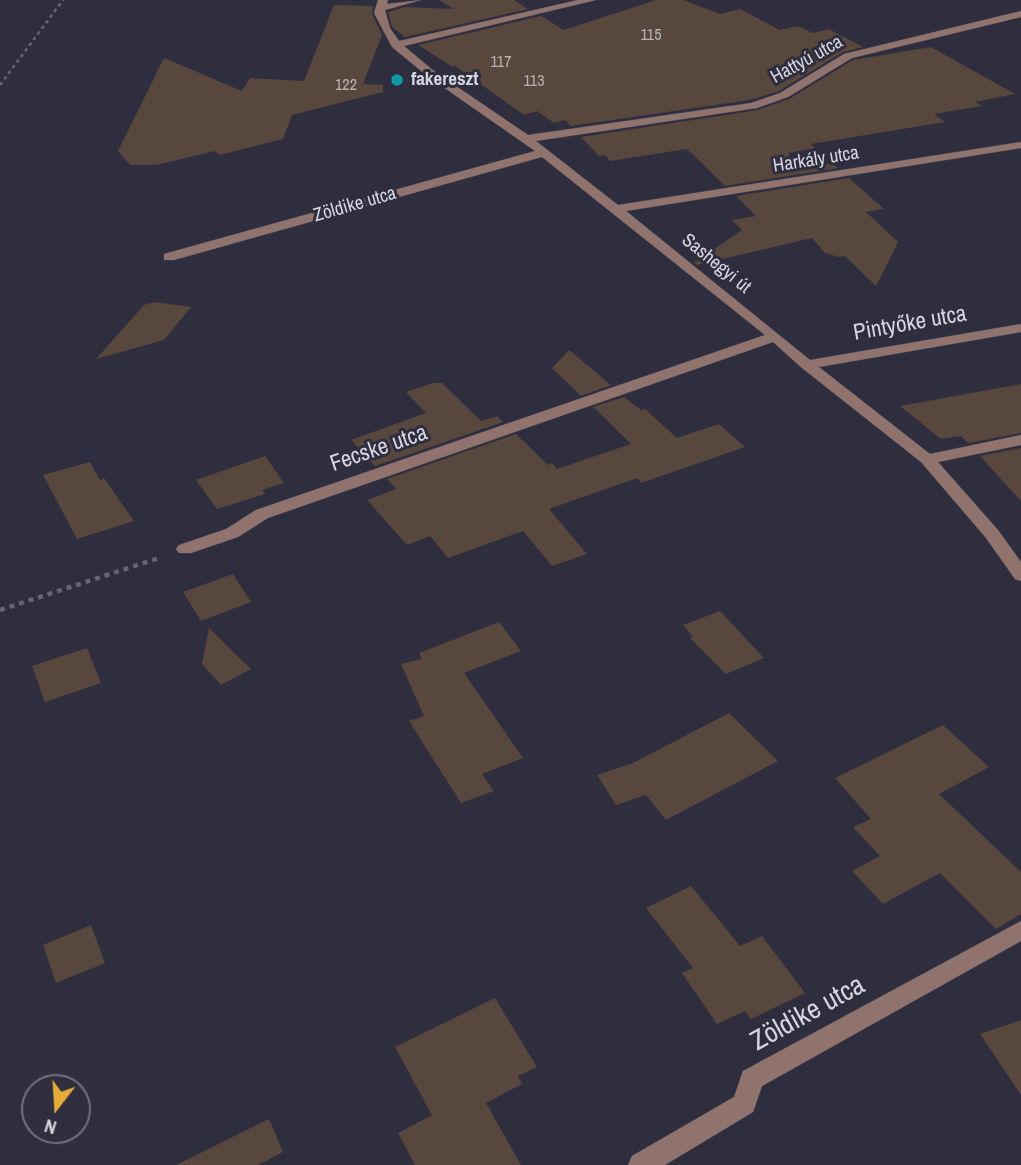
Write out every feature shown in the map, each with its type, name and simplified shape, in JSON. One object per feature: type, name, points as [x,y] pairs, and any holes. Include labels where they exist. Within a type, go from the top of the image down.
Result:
[{"type":"street","points":[[382,4],[416,0]]},
{"type":"street","points":[[396,45],[591,0]]},
{"type":"street","name":"Sashegyi út","points":[[382,4],[379,13],[396,45],[430,73],[526,139],[616,209],[927,459],[992,534],[1021,575]]},
{"type":"street","name":"Hattyú utca","points":[[526,139],[753,106],[784,95],[848,55],[1021,15]]},
{"type":"street","name":"Harkály utca","points":[[616,209],[1021,145]]},
{"type":"street","name":"Zöldike utca","points":[[169,257],[542,153]]},
{"type":"street","name":"Pintyőke utca","points":[[807,365],[1021,328]]},
{"type":"street","name":"Fecske utca","points":[[185,549],[232,533],[262,514],[320,493],[775,336]]},
{"type":"street","points":[[927,459],[1021,440]]},
{"type":"street","name":"Zöldike utca","points":[[641,1165],[744,1104],[752,1079],[1021,930]]},
{"type":"path","points":[[0,85],[63,0]]},
{"type":"path","points":[[0,610],[185,549]]},
{"type":"building","points":[[439,0],[514,0],[528,9],[405,37],[392,27],[388,12],[405,7],[454,9]]},
{"type":"building","points":[[656,0],[683,0],[720,14],[740,9],[780,30],[798,26],[813,33],[829,29],[863,47],[843,52],[779,91],[750,100],[571,126],[565,120],[554,123],[537,111],[524,115],[455,66],[418,45],[541,16],[564,30]]},
{"type":"building","points":[[334,5],[373,6],[372,14],[382,35],[363,84],[383,85],[383,92],[292,115],[283,139],[220,155],[215,151],[156,165],[130,165],[118,151],[164,58],[242,91],[250,78],[304,81]]},
{"type":"building","points":[[931,47],[1015,94],[975,102],[982,106],[934,114],[945,122],[811,144],[815,148],[789,153],[790,161],[834,165],[838,168],[725,186],[687,149],[610,161],[605,155],[599,156],[581,137],[758,110],[789,99],[853,60]]},
{"type":"building","points":[[849,178],[884,209],[866,212],[898,242],[876,286],[845,256],[838,257],[824,252],[812,238],[697,265],[694,263],[742,230],[732,220],[756,216],[736,196]]},
{"type":"building","points":[[155,302],[191,307],[164,340],[96,359],[144,305]]},
{"type":"building","points":[[569,350],[611,385],[581,396],[552,368]]},
{"type":"building","points":[[433,383],[442,383],[481,421],[497,416],[503,422],[375,466],[351,440],[426,413],[406,392]]},
{"type":"building","points":[[1021,384],[1021,433],[968,443],[961,436],[941,439],[900,406]]},
{"type":"building","points":[[624,397],[641,410],[645,409],[677,438],[719,424],[745,447],[641,483],[637,478],[549,509],[587,554],[552,566],[523,531],[448,558],[430,536],[407,545],[367,500],[396,489],[387,479],[516,434],[548,465],[552,463],[557,469],[631,444],[593,407]]},
{"type":"building","points":[[1021,448],[1021,501],[980,456]]},
{"type":"building","points":[[265,456],[284,483],[262,490],[265,494],[217,509],[196,480]]},
{"type":"building","points":[[90,462],[100,480],[104,478],[134,521],[77,539],[43,475]]},
{"type":"building","points":[[233,574],[251,602],[201,621],[183,592]]},
{"type":"building","points":[[720,611],[764,658],[726,674],[690,638],[693,637],[683,625]]},
{"type":"building","points":[[499,622],[521,651],[464,673],[523,758],[482,774],[494,791],[461,803],[409,721],[424,716],[401,664],[422,659],[419,653]]},
{"type":"building","points":[[209,628],[251,669],[221,685],[202,664]]},
{"type":"building","points":[[87,648],[101,683],[45,702],[32,666]]},
{"type":"building","points":[[729,713],[778,761],[666,820],[646,795],[616,805],[597,775],[633,763]]},
{"type":"building","points":[[943,725],[989,767],[939,794],[1021,872],[1021,914],[996,929],[940,873],[883,904],[852,871],[880,856],[853,827],[871,819],[835,778]]},
{"type":"building","points":[[691,886],[740,946],[762,936],[805,993],[751,1019],[745,1011],[717,1024],[682,973],[693,968],[646,908]]},
{"type":"building","points":[[91,925],[105,963],[56,983],[43,945]]},
{"type":"building","points":[[495,998],[537,1067],[518,1076],[522,1084],[486,1103],[521,1165],[415,1165],[398,1133],[432,1115],[395,1047]]},
{"type":"building","points":[[1021,1020],[1021,1095],[980,1034]]},
{"type":"building","points":[[269,1119],[283,1152],[258,1165],[176,1165]]},
{"type":"place","name":"fakereszt","points":[[397,80]]}]
